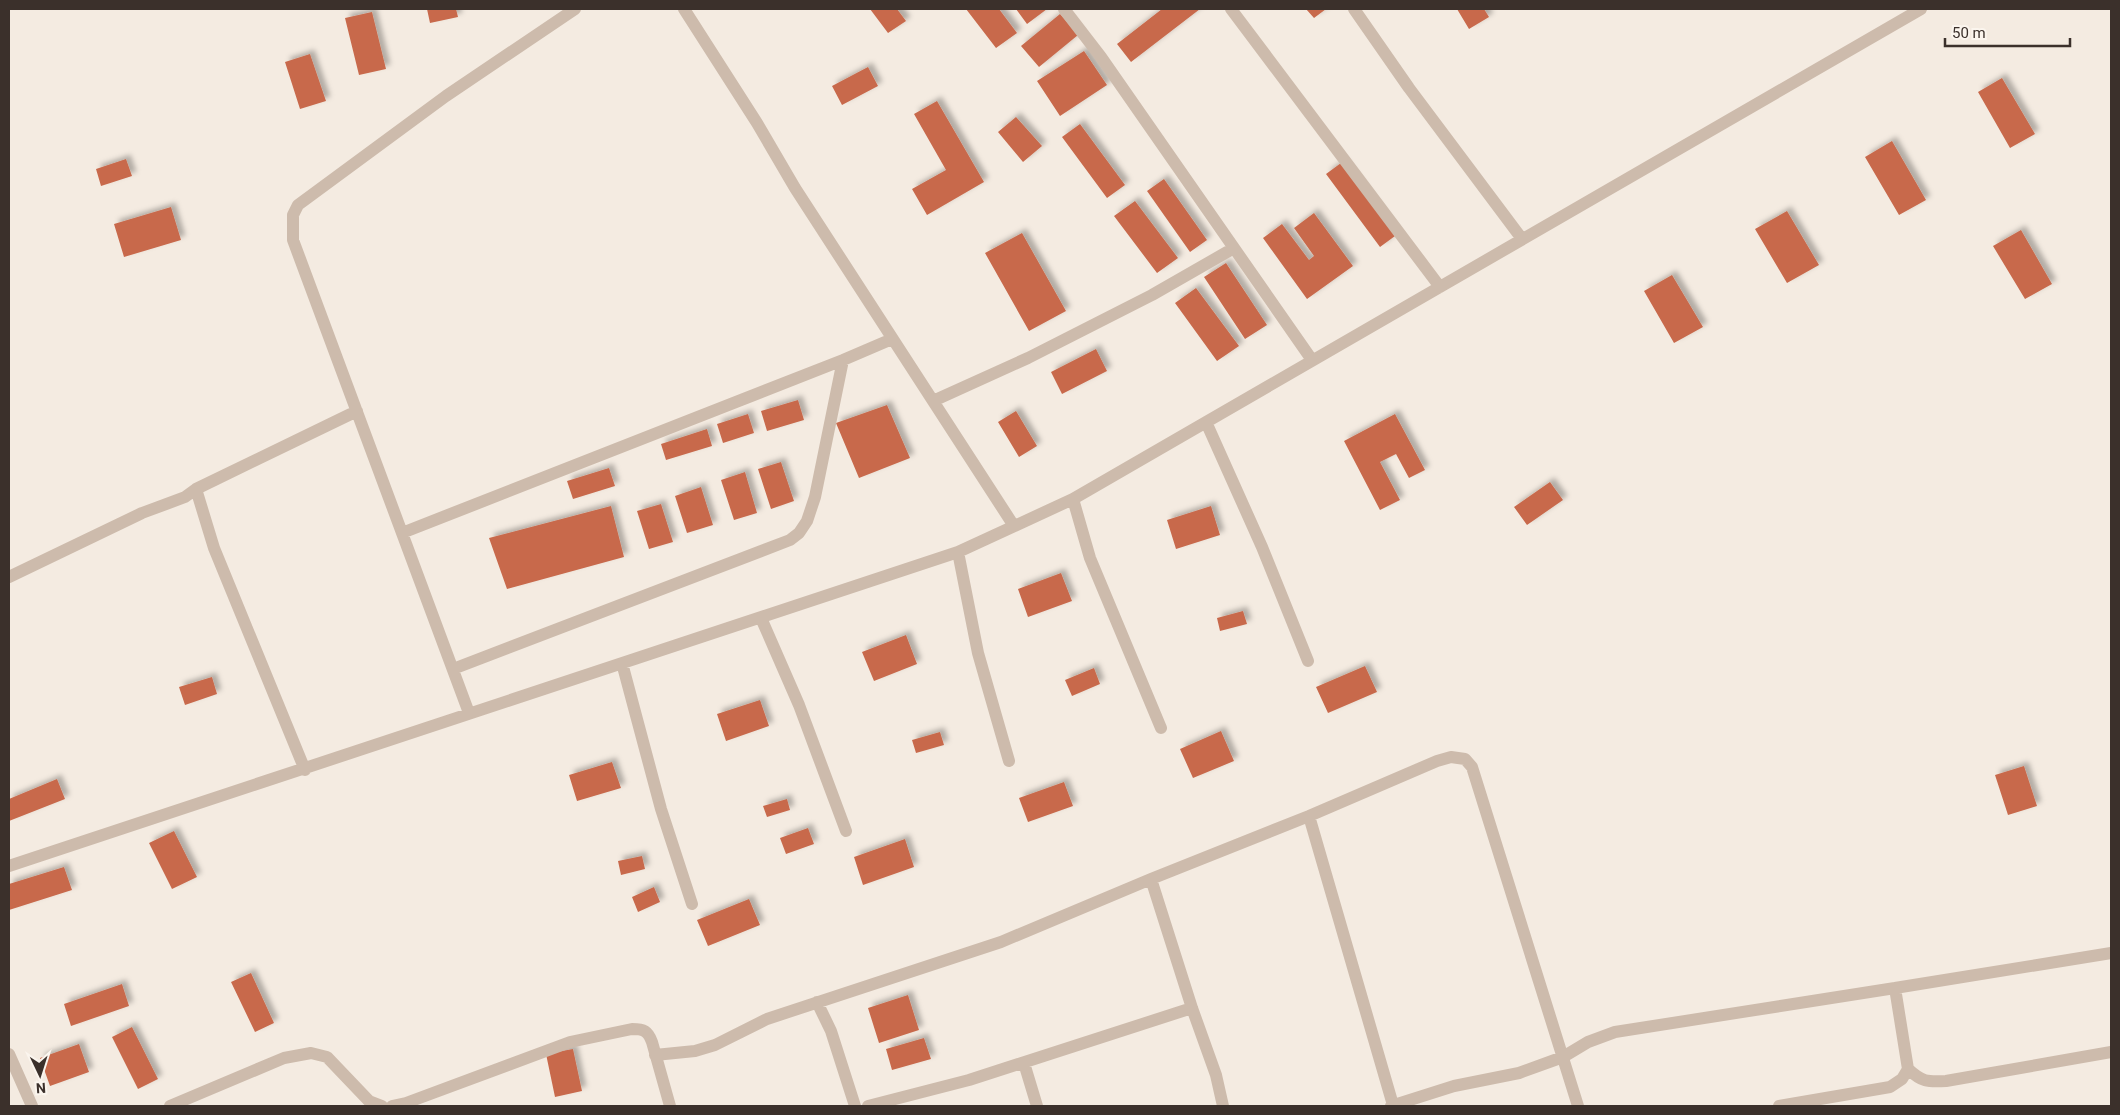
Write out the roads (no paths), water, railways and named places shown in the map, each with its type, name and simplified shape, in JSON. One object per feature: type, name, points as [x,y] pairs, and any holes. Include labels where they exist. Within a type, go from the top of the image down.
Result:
[{"type":"street","points":[[469,713],[293,240],[293,215],[298,205],[446,96],[575,9]]},
{"type":"street","points":[[684,9],[796,188],[1014,526]]},
{"type":"street","points":[[1064,9],[1101,57],[1312,360]]},
{"type":"street","points":[[1231,9],[1440,287]]},
{"type":"street","points":[[1354,9],[1409,88],[1522,239]]},
{"type":"street","points":[[9,866],[304,770],[469,713],[958,552],[1073,499],[1921,9]]},
{"type":"street","points":[[933,401],[1028,358],[1152,295],[1234,248]]},
{"type":"street","points":[[402,533],[843,360],[892,338]]},
{"type":"street","points":[[453,668],[790,540],[799,533],[806,521],[815,497],[843,360]]},
{"type":"street","points":[[9,577],[142,513],[185,497],[196,489],[357,412]]},
{"type":"street","points":[[1206,422],[1262,547],[1308,661]]},
{"type":"street","points":[[196,489],[214,548],[304,770]]},
{"type":"street","points":[[1073,499],[1090,558],[1161,728]]},
{"type":"street","points":[[958,552],[978,653],[1009,761]]},
{"type":"street","points":[[760,618],[799,705],[846,831]]},
{"type":"street","points":[[622,663],[661,809],[692,904]]},
{"type":"street","points":[[655,1055],[695,1051],[767,1019],[1001,942],[1151,878],[1309,816],[1436,761],[1451,757],[1465,759],[1472,767],[1578,1106]]},
{"type":"street","points":[[1309,816],[1392,1106],[1454,1086],[1519,1073],[1562,1057],[1588,1042],[1615,1032],[2111,953]]},
{"type":"street","points":[[1151,878],[1192,1008],[1216,1075],[1223,1106]]},
{"type":"street","points":[[1895,988],[1908,1068],[1917,1078],[1928,1082],[1946,1081],[2111,1052]]},
{"type":"street","points":[[817,1002],[830,1031],[856,1106]]},
{"type":"street","points":[[868,1106],[969,1080],[1192,1008]]},
{"type":"street","points":[[392,1106],[406,1103],[570,1042],[632,1029],[641,1029],[648,1033],[670,1106]]},
{"type":"street","points":[[170,1106],[284,1058],[311,1053],[327,1057],[368,1101],[382,1106]]},
{"type":"street","points":[[9,1054],[32,1106]]},
{"type":"street","points":[[1024,1063],[1037,1106]]},
{"type":"street","points":[[1778,1106],[1890,1087],[1902,1079],[1908,1068]]}]
